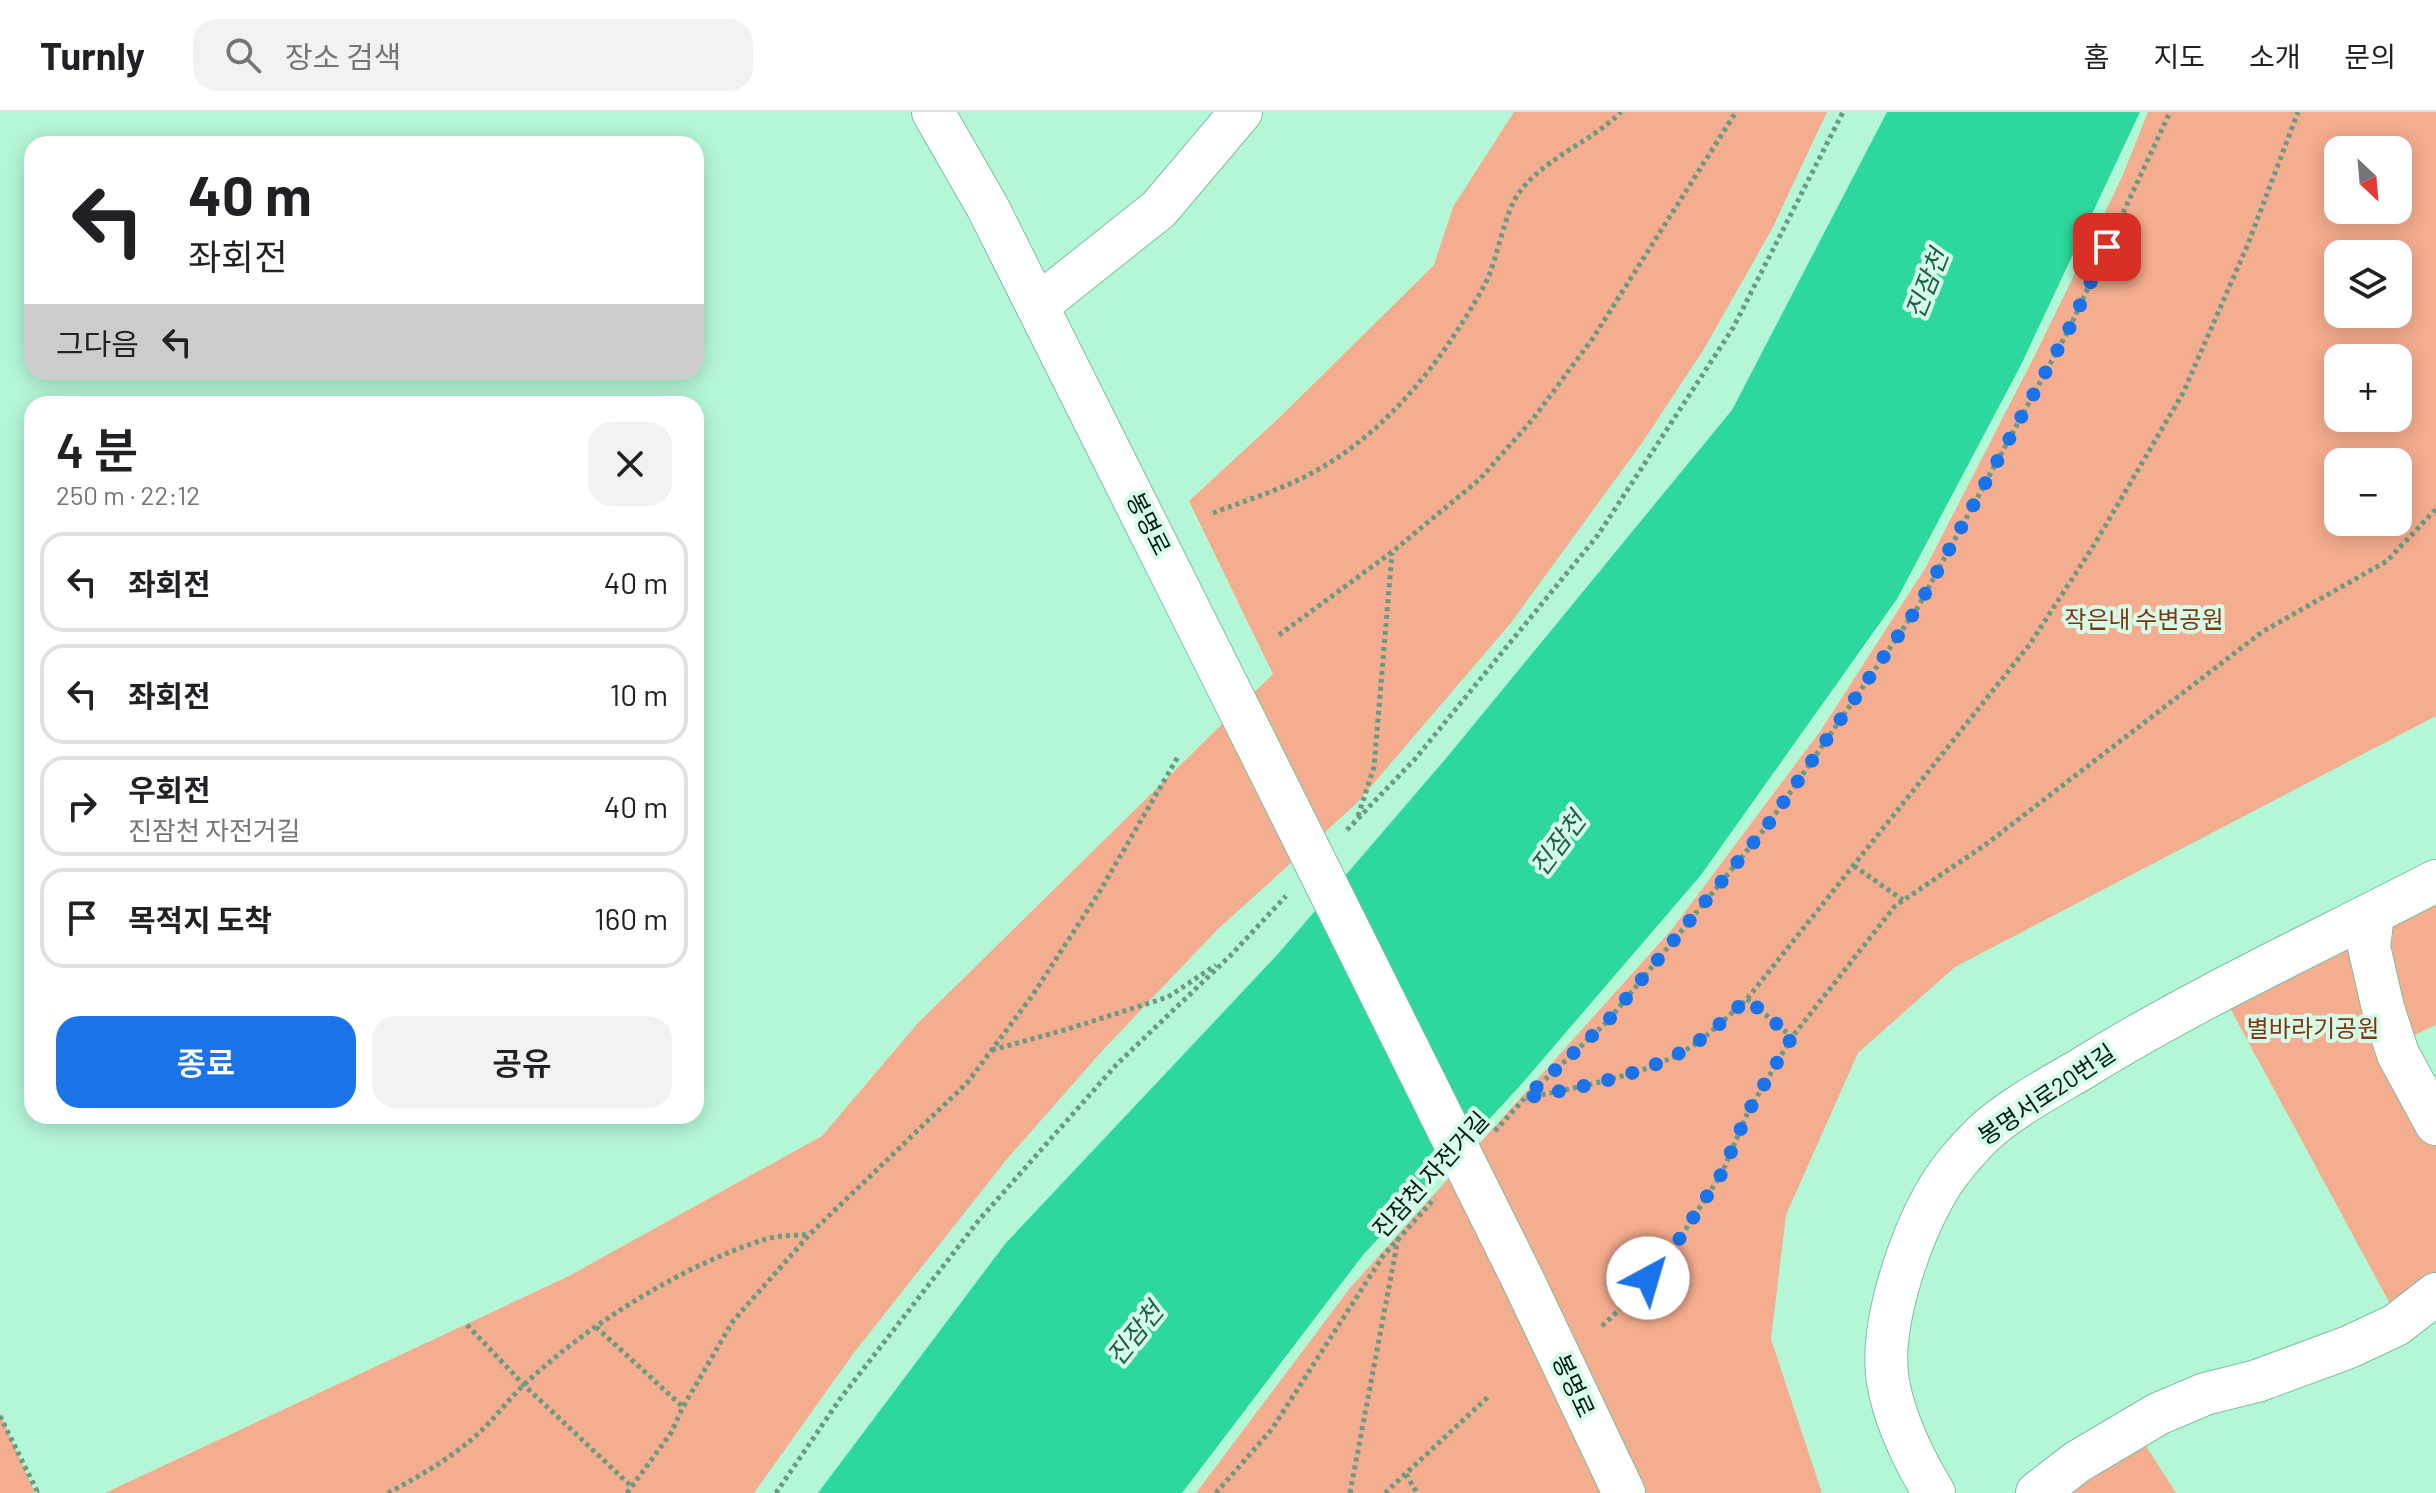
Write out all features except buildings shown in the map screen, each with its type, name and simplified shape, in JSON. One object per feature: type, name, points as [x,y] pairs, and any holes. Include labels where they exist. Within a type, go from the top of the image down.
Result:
[{"type":"street","name":"봉명로","points":[[933,112],[988,208],[1256,743],[1523,1280],[1624,1493]]},
{"type":"street","points":[[1037,306],[1159,209],[1241,112]]},
{"type":"street","name":"봉명서로20번길","points":[[1934,1493],[1911,1456],[1888,1382],[1888,1342],[1897,1291],[1917,1234],[1934,1197],[1954,1166],[1984,1133],[2130,1038],[2436,881]]},
{"type":"street","points":[[2373,914],[2369,947],[2383,1008],[2398,1054],[2436,1124]]},
{"type":"street","points":[[2037,1493],[2077,1462],[2158,1414],[2205,1394],[2257,1381],[2349,1347],[2396,1325],[2436,1294]]},
{"type":"path","points":[[1213,513],[1300,480],[1353,446],[1409,397],[1461,326],[1486,283],[1519,192],[1545,166],[1621,112]]},
{"type":"path","points":[[1279,635],[1392,552],[1480,479],[1533,419],[1593,338],[1736,112]]},
{"type":"path","name":"진잠천 자전거길","points":[[1493,1133],[1525,1098],[1607,1022],[1767,826],[1918,607],[2069,329],[2170,112]]},
{"type":"path","points":[[1525,1098],[1599,1083],[1675,1056],[1716,1028],[1747,999],[2030,644],[2094,545],[2183,393],[2248,244],[2298,112]]},
{"type":"path","points":[[1602,1326],[1632,1298],[1680,1238],[1722,1173],[1748,1112],[1792,1037],[1895,906],[1985,845],[2262,632],[2387,561],[2436,509]]},
{"type":"path","points":[[1357,821],[1374,767],[1392,552]]},
{"type":"path","points":[[627,1493],[671,1433],[733,1321],[810,1234],[967,1083],[992,1050],[1032,996],[1100,891],[1179,755]]},
{"type":"path","points":[[1854,866],[1903,900]]},
{"type":"path","points":[[992,1050],[1168,997],[1230,956]]},
{"type":"path","points":[[1747,999],[1792,1037]]},
{"type":"path","name":"진잠천 자전거길","points":[[1216,1493],[1272,1429],[1383,1256],[1441,1192]]},
{"type":"path","points":[[388,1493],[424,1474],[478,1434],[524,1385],[567,1347],[664,1284],[724,1255],[769,1238],[810,1234]]},
{"type":"path","points":[[1350,1493],[1398,1238]]},
{"type":"path","points":[[467,1325],[524,1385],[632,1487]]},
{"type":"path","points":[[596,1327],[683,1407]]},
{"type":"path","points":[[1385,1493],[1489,1396]]},
{"type":"path","points":[[0,1416],[37,1491],[34,1493]]},
{"type":"path","points":[[1406,1474],[1417,1493]]},
{"type":"green space","points":[[1514,112],[1827,112],[1772,229],[1704,349],[1642,443],[1510,624],[1356,804],[1217,930],[1102,1051],[1007,1159],[853,1354],[754,1493],[105,1493],[567,1277],[822,1136],[918,1023],[1273,674],[1189,501],[1280,417],[1434,265],[1453,207]]},
{"type":"green space","name":"작은내 수변공원","points":[[2148,112],[2436,112],[2436,716],[1955,967],[1858,1053],[1786,1215],[1771,1339],[1822,1493],[1196,1493],[1350,1288],[1673,928],[1821,730],[1926,567],[2122,177]]},
{"type":"green space","points":[[2436,893],[2436,1025],[2404,1040],[2386,918]]},
{"type":"green space","name":"별바라기공원","points":[[2362,930],[2436,1142],[2436,1274],[2394,1311],[2225,999]]},
{"type":"green space","points":[[0,1413],[35,1493],[0,1493]]},
{"type":"green space","points":[[2146,1446],[2176,1493],[2059,1493],[2105,1460]]},
{"type":"water","name":"진잠천","points":[[1887,112],[2140,112],[2021,365],[1897,599],[1701,875],[1519,1087],[1363,1255],[1182,1493],[818,1493],[1005,1244],[1278,954],[1448,756],[1732,410]]},
{"type":"route","points":[[1648,1278],[1680,1238],[1722,1173],[1748,1112],[1792,1037],[1747,999],[1716,1028],[1675,1056],[1599,1083],[1525,1098],[1607,1022],[1767,826],[1918,607],[2069,329],[2107,247]]}]
